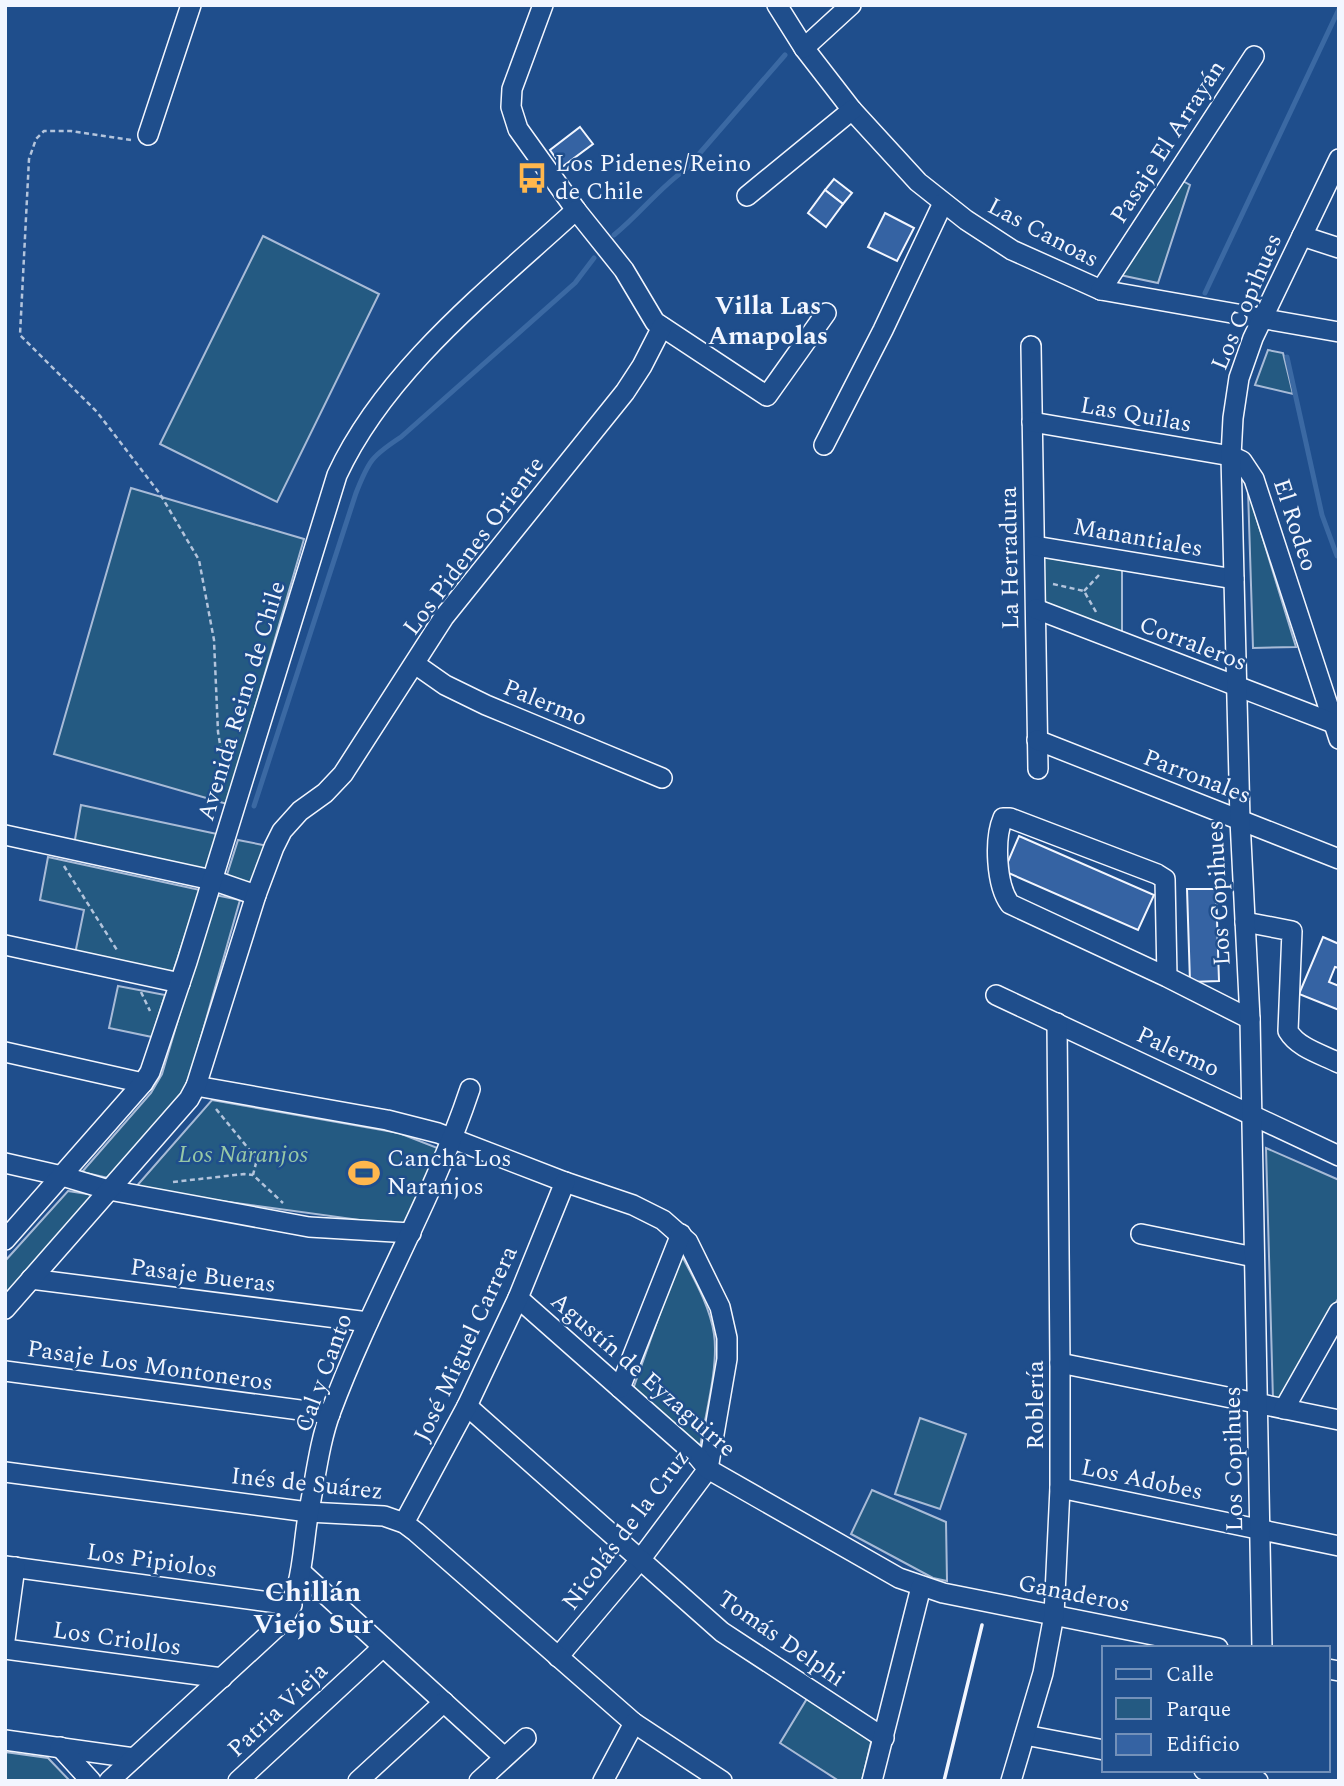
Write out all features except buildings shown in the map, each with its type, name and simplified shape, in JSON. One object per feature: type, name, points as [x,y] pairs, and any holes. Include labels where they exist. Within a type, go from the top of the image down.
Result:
[{"type":"street","points":[[148,135],[191,5]]},
{"type":"street","points":[[543,5],[514,80],[511,107],[518,129],[576,210],[624,270],[650,316],[662,327],[767,396],[826,313]]},
{"type":"street","name":"Las Canoas","points":[[777,5],[804,48],[852,110],[918,182],[943,203],[1012,250],[1101,290],[1339,332]]},
{"type":"street","points":[[804,48],[851,5]]},
{"type":"street","name":"Pasaje El Arrayán","points":[[1101,290],[1254,57]]},
{"type":"street","points":[[747,196],[852,110]]},
{"type":"street","name":"Los Copihues","points":[[1262,1646],[1250,1019],[1240,820],[1231,456],[1234,402],[1253,338],[1339,159]]},
{"type":"street","points":[[824,445],[883,330],[943,203]]},
{"type":"street","name":"Avenida Reino de Chile","points":[[5,1240],[144,1083],[150,1072],[235,809],[337,475],[351,445],[407,370],[576,210]]},
{"type":"street","points":[[1302,236],[1339,248]]},
{"type":"street","name":"Los Pidenes Oriente","points":[[256,895],[282,831],[300,811],[325,793],[343,774],[444,617],[625,392],[662,327]]},
{"type":"street","name":"La Herradura","points":[[1031,346],[1038,769]]},
{"type":"street","name":"Las Quilas","points":[[1032,422],[1231,456]]},
{"type":"street","name":"El Rodeo","points":[[1231,456],[1242,461],[1254,479],[1336,731]]},
{"type":"street","name":"Manantiales","points":[[1035,546],[1234,579]]},
{"type":"street","name":"Corraleros","points":[[1036,609],[1237,687],[1336,731]]},
{"type":"street","name":"Palermo","points":[[415,664],[444,685],[486,705],[662,778]]},
{"type":"street","name":"Parronales","points":[[1037,740],[1339,859]]},
{"type":"street","points":[[1167,976],[1165,879],[1010,818],[1003,818],[998,829],[999,880],[1004,896],[1010,904],[1167,976],[1250,1019]]},
{"type":"street","points":[[5,835],[212,880],[256,895],[196,1086],[179,1111],[5,1309]]},
{"type":"street","points":[[1245,922],[1292,930],[1294,936],[1288,1031],[1301,1045],[1339,1063]]},
{"type":"street","points":[[5,945],[180,983]]},
{"type":"street","name":"Palermo","points":[[996,995],[1339,1156]]},
{"type":"street","name":"Roblería","points":[[1011,1781],[1044,1673],[1054,1615],[1060,1363],[1057,1023]]},
{"type":"street","points":[[5,1052],[144,1083]]},
{"type":"street","name":"Nicolás de la Cruz","points":[[196,1086],[396,1122],[454,1139],[633,1205],[663,1220],[688,1242],[708,1279],[727,1338],[727,1359],[708,1469],[640,1560],[558,1657]]},
{"type":"street","name":"Cal y Canto","points":[[109,1781],[278,1626],[292,1605],[301,1572],[308,1512],[330,1414],[368,1322],[454,1139],[470,1089]]},
{"type":"street","points":[[5,1163],[109,1190],[309,1227],[411,1233]]},
{"type":"street","name":"José Miguel Carrera","points":[[404,1523],[467,1406],[518,1298],[565,1182]]},
{"type":"street","points":[[620,1388],[681,1234]]},
{"type":"street","points":[[1141,1234],[1255,1257]]},
{"type":"street","name":"Pasaje Bueras","points":[[32,1279],[368,1322]]},
{"type":"street","name":"Agustín de Eyzaguirre","points":[[518,1298],[697,1456],[708,1469],[871,1563],[921,1587]]},
{"type":"street","points":[[1284,1409],[1339,1312]]},
{"type":"street","points":[[1060,1363],[1339,1420]]},
{"type":"street","name":"Pasaje Los Montoneros","points":[[5,1371],[330,1414]]},
{"type":"street","name":"Tomás Delphi","points":[[467,1406],[722,1632],[884,1738]]},
{"type":"street","name":"Inés de Suárez","points":[[5,1472],[308,1512],[384,1516],[404,1523],[634,1723],[722,1781]]},
{"type":"street","name":"Los Adobes","points":[[1059,1488],[1339,1546]]},
{"type":"street","points":[[5,1640],[10,1566]]},
{"type":"street","name":"Los Pipiolos","points":[[10,1566],[292,1605]]},
{"type":"street","points":[[301,1572],[504,1758]]},
{"type":"street","points":[[872,1781],[921,1587]]},
{"type":"street","name":"Ganaderos","points":[[921,1587],[1208,1646]]},
{"type":"street","name":"Patria Vieja","points":[[238,1781],[383,1647]]},
{"type":"street","name":"Los Criollos","points":[[5,1649],[222,1678]]},
{"type":"street","points":[[358,1781],[444,1702]]},
{"type":"street","points":[[603,1781],[634,1723]]},
{"type":"street","points":[[1025,1735],[1102,1750]]},
{"type":"street","points":[[479,1781],[526,1738]]},
{"type":"street","points":[[5,1740],[134,1758]]},
{"type":"street","points":[[60,1747],[91,1781]]},
{"type":"street","points":[[1215,1772],[1258,1781]]},
{"type":"path","points":[[148,135],[132,140],[71,131],[44,131],[36,139],[29,159],[20,335],[97,412],[160,494],[199,560],[214,640],[218,732],[226,783],[235,809]]},
{"type":"path","points":[[1036,580],[1084,591],[1110,638]]},
{"type":"path","points":[[52,846],[131,972],[163,1037]]},
{"type":"path","points":[[196,1086],[257,1158],[253,1175]]},
{"type":"path","points":[[163,1184],[253,1175],[309,1227]]},
{"type":"green space","points":[[1181,180],[1190,185],[1158,283],[1120,275]]},
{"type":"green space","points":[[263,236],[379,294],[277,502],[160,444]]},
{"type":"green space","points":[[1268,350],[1283,353],[1293,394],[1255,385]]},
{"type":"green space","points":[[131,488],[304,539],[227,804],[54,754]]},
{"type":"green space","points":[[1248,490],[1296,647],[1253,648]]},
{"type":"green space","points":[[1044,557],[1122,570],[1122,633],[1044,602]]},
{"type":"green space","points":[[81,805],[217,834],[205,875],[74,845]]},
{"type":"green space","points":[[238,840],[268,846],[252,887],[225,881]]},
{"type":"green space","points":[[48,857],[200,890],[172,975],[75,954],[84,910],[40,900]]},
{"type":"green space","points":[[215,895],[240,900],[180,1103],[108,1178],[82,1172],[151,1093],[162,1074]]},
{"type":"green space","points":[[118,986],[165,995],[152,1037],[109,1028]]},
{"type":"green space","name":"Los Naranjos","points":[[212,1100],[399,1133],[440,1149],[403,1226],[134,1189]]},
{"type":"green space","points":[[1266,1148],[1339,1180],[1339,1297],[1284,1400],[1273,1400]]},
{"type":"green space","points":[[68,1191],[94,1195],[5,1296],[5,1261]]},
{"type":"green space","points":[[681,1254],[705,1303],[714,1334],[713,1378],[699,1454],[632,1392]]},
{"type":"green space","points":[[920,1418],[966,1434],[940,1509],[895,1494]]},
{"type":"green space","points":[[872,1490],[946,1522],[947,1581],[933,1578],[851,1534]]},
{"type":"green space","points":[[808,1697],[872,1738],[862,1781],[839,1781],[780,1743]]},
{"type":"green space","points":[[5,1752],[48,1758],[70,1781],[5,1781]]},
{"type":"waterway","points":[[1205,293],[1339,9]]},
{"type":"waterway","points":[[614,235],[686,169],[785,55]]},
{"type":"waterway","points":[[254,806],[356,493],[368,466],[377,454],[401,437],[575,283],[594,258]]},
{"type":"waterway","points":[[1287,357],[1322,515],[1337,556]]},
{"type":"wall","points":[[944,1781],[982,1625]]},
{"type":"place","name":"Los Pidenes/Reino de Chile","points":[[532,178]]},
{"type":"place","name":"Cancha Los Naranjos","points":[[364,1173]]},
{"type":"district","name":"Villa Las Amapolas","points":[[768,321]]},
{"type":"district","name":"Chillán Viejo Sur","points":[[313,1608]]}]
